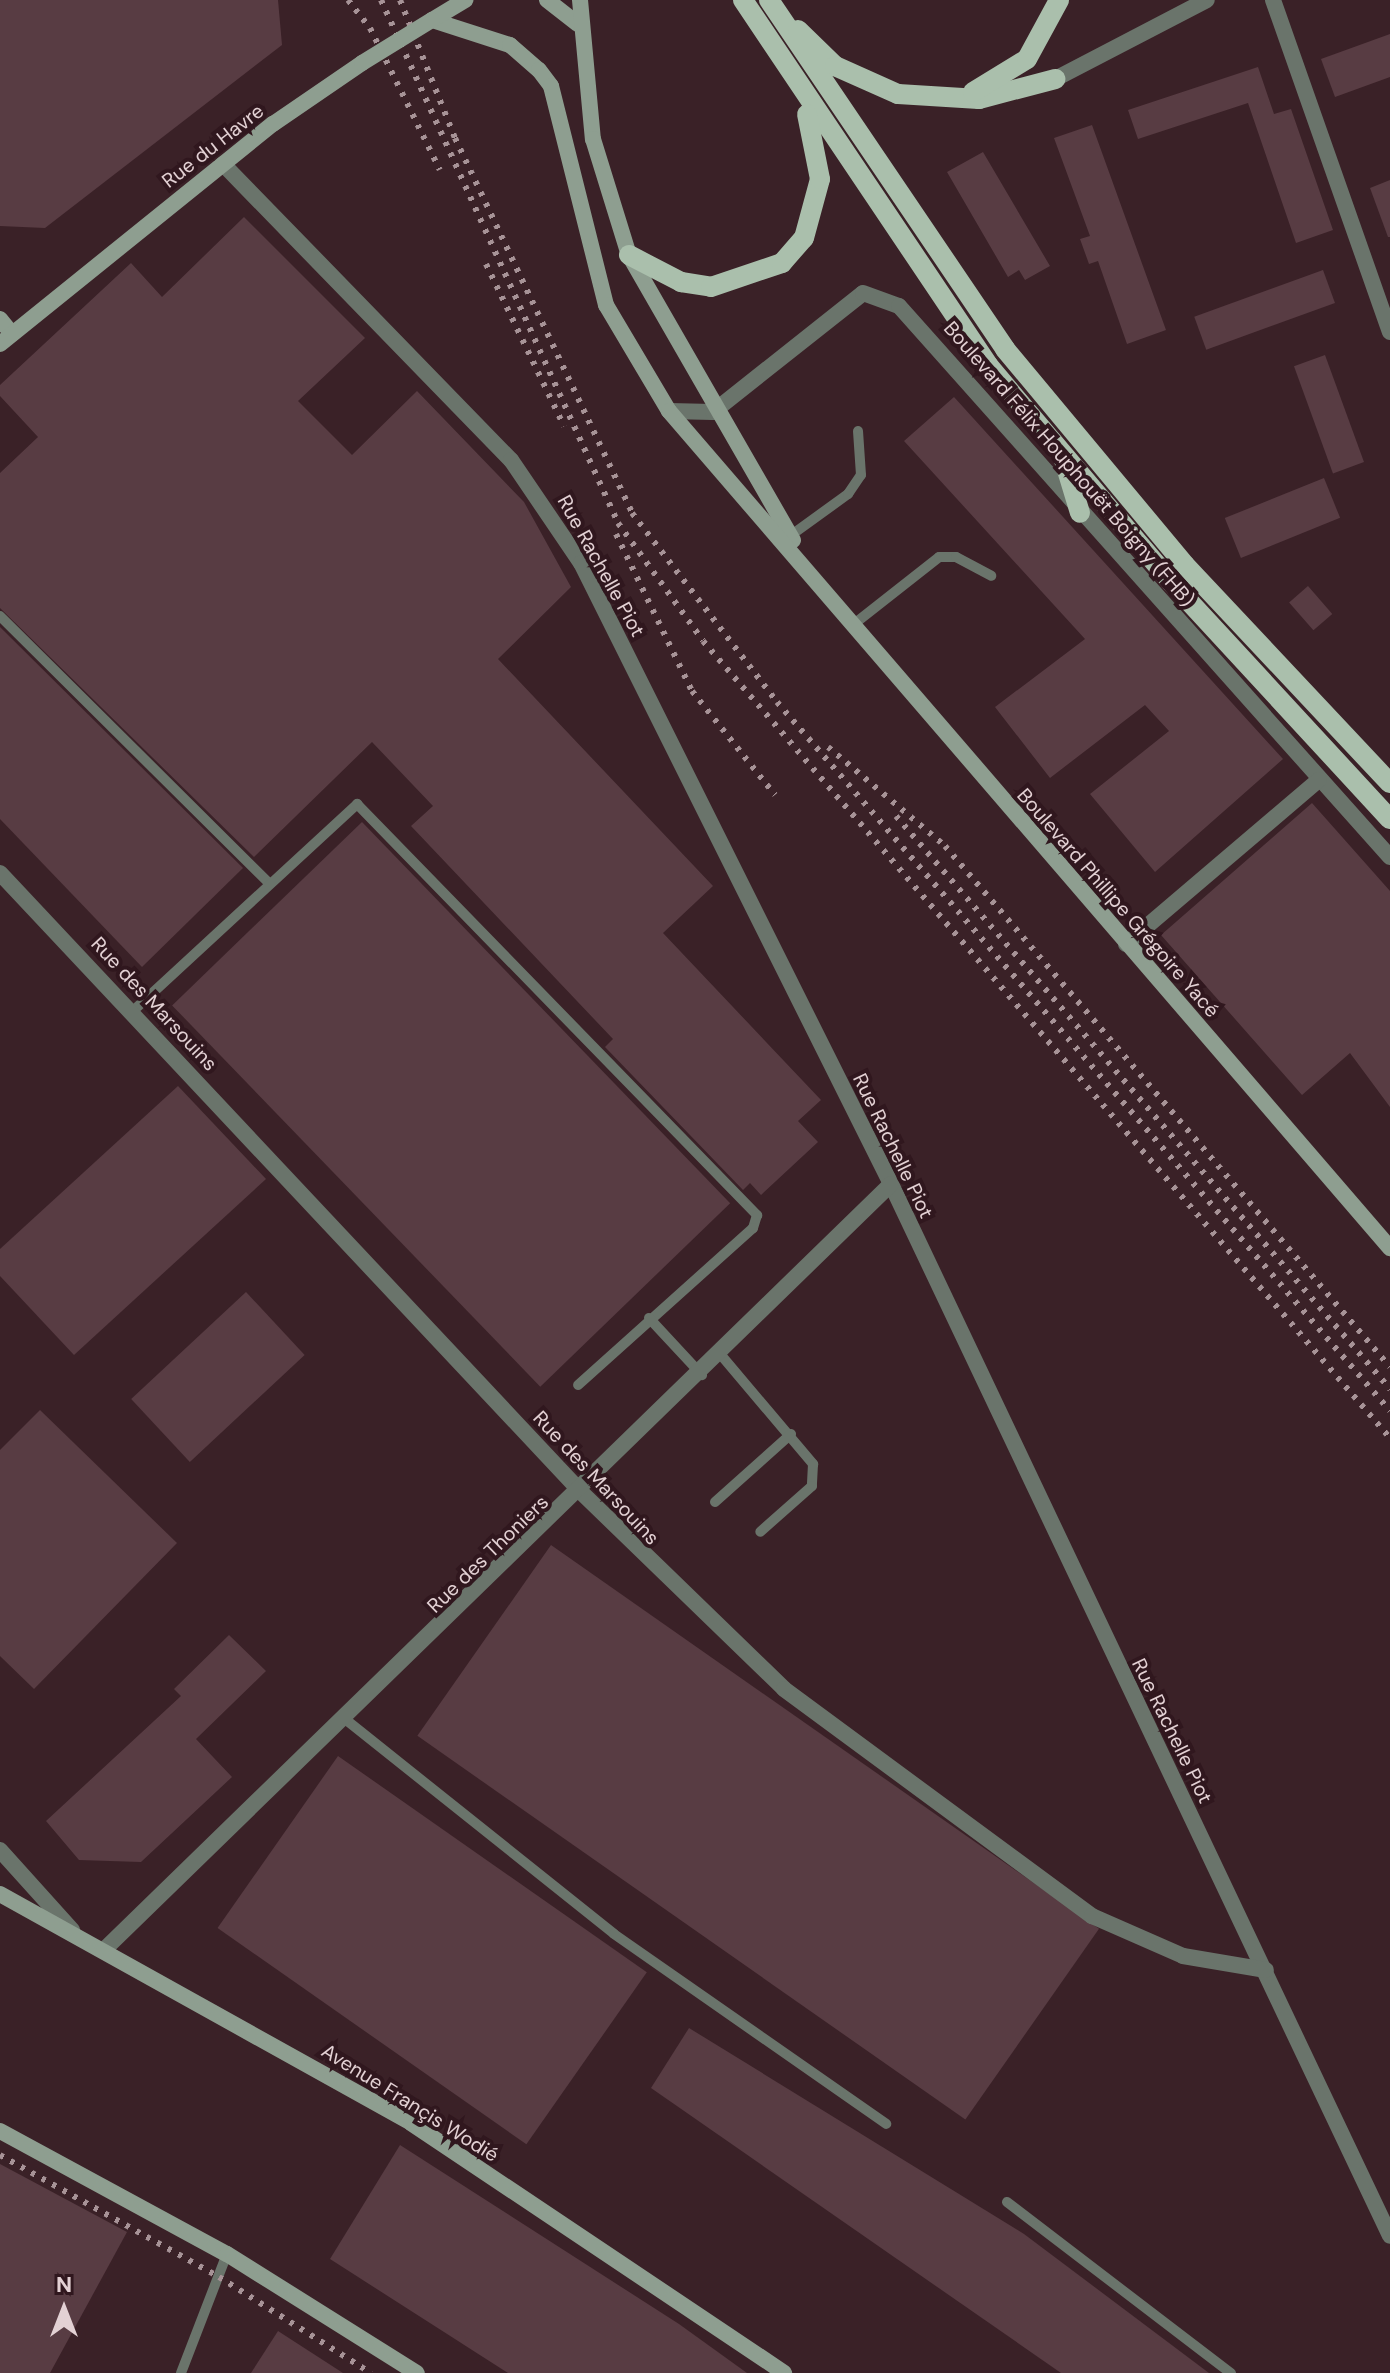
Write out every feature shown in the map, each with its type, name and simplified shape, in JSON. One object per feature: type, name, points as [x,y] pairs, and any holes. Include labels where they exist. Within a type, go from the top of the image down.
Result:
[{"type":"main road","name":"Boulevard Félix Houphouët Boigny (FHB)","points":[[743,0],[796,84],[988,365],[1062,453],[1390,819]]},
{"type":"main road","name":"Boulevard Félix Houphouët Boigny (FHB)","points":[[770,0],[1005,349],[1185,565],[1390,783]]},
{"type":"main road","points":[[770,0],[846,72],[898,94],[952,101],[1055,79]]},
{"type":"main road","points":[[952,101],[1000,81],[1027,59],[1059,0]]},
{"type":"main road","points":[[629,255],[681,282],[711,287],[782,263],[804,238],[820,179],[796,84]]},
{"type":"main road","points":[[1062,453],[1080,513]]},
{"type":"street","name":"Rue du Havre","points":[[6,339],[223,164],[362,63],[465,0]]},
{"type":"street","points":[[547,0],[578,24]]},
{"type":"street","name":"Boulevard Phillipe Grégoire Yacé","points":[[580,0],[578,24],[593,139],[629,255],[713,412],[819,582]]},
{"type":"street","points":[[1055,79],[1207,0]]},
{"type":"street","points":[[1273,0],[1390,332]]},
{"type":"street","name":"Boulevard Phillipe Grégoire Yacé","points":[[432,20],[510,45],[551,86],[606,305],[669,411],[1389,1246]]},
{"type":"street","name":"Rue Rachelle Piot","points":[[223,164],[414,356],[549,509],[891,1184],[1390,2236]]},
{"type":"street","name":"Boulevard Félix Houphouët Boigny (FHB)","points":[[713,412],[853,298],[876,293],[899,306],[1080,513],[1390,857]]},
{"type":"street","points":[[0,319],[6,339]]},
{"type":"street","points":[[669,411],[713,412]]},
{"type":"street","points":[[1126,944],[1319,780]]},
{"type":"street","name":"Rue des Marsouins","points":[[0,873],[134,1010],[582,1493],[784,1689],[1092,1916],[1183,1956],[1266,1970]]},
{"type":"street","name":"Rue des Thoniers","points":[[107,1947],[582,1493],[891,1184]]},
{"type":"street","points":[[0,1850],[72,1930]]},
{"type":"street","name":"Avenue Françis Wodié","points":[[0,1894],[107,1947],[411,2123],[784,2373]]},
{"type":"street","points":[[0,2131],[227,2254],[417,2373]]},
{"type":"lane","points":[[790,536],[848,494],[861,475],[858,431]]},
{"type":"lane","points":[[854,624],[939,557],[956,557],[991,576]]},
{"type":"lane","points":[[0,616],[269,883]]},
{"type":"lane","points":[[134,1010],[357,804],[757,1215],[753,1228],[649,1318],[578,1385]]},
{"type":"lane","points":[[649,1318],[702,1375]]},
{"type":"lane","points":[[721,1355],[791,1434],[813,1464],[812,1486],[760,1532]]},
{"type":"lane","points":[[715,1502],[791,1434]]},
{"type":"lane","points":[[345,1719],[614,1934],[886,2124]]},
{"type":"lane","points":[[1007,2202],[1231,2373]]},
{"type":"lane","points":[[181,2373],[227,2254]]},
{"type":"building","points":[[0,0],[278,0],[282,45],[45,228],[0,226]]},
{"type":"building","points":[[1390,34],[1390,77],[1335,97],[1321,59]]},
{"type":"building","points":[[1258,67],[1274,114],[1291,109],[1333,230],[1296,243],[1248,103],[1138,139],[1128,110]]},
{"type":"building","points":[[1092,125],[1166,330],[1127,344],[1098,261],[1089,264],[1080,239],[1090,236],[1054,138]]},
{"type":"building","points":[[983,152],[1050,266],[1025,280],[1019,270],[1008,277],[947,172]]},
{"type":"building","points":[[1390,180],[1390,237],[1388,237],[1370,188]]},
{"type":"building","points":[[244,217],[365,338],[298,401],[352,455],[417,391],[524,502],[571,587],[498,659],[713,886],[663,933],[821,1100],[798,1121],[818,1142],[761,1195],[750,1183],[743,1190],[605,1047],[613,1039],[411,826],[433,806],[372,742],[254,857],[0,608],[0,473],[38,437],[0,396],[0,385],[131,263],[162,297]]},
{"type":"building","points":[[1323,270],[1335,303],[1206,350],[1194,317]]},
{"type":"building","points":[[1325,355],[1364,462],[1333,473],[1294,366]]},
{"type":"building","points":[[954,397],[1283,759],[1155,872],[1090,794],[1169,731],[1145,705],[1050,778],[995,707],[1085,639],[904,441]]},
{"type":"building","points":[[1324,478],[1340,518],[1241,558],[1225,518]]},
{"type":"building","points":[[1308,586],[1332,614],[1313,630],[1289,602]]},
{"type":"building","points":[[0,627],[243,868],[142,967],[0,819]]},
{"type":"building","points":[[1312,803],[1390,891],[1390,1107],[1350,1053],[1302,1095],[1161,935]]},
{"type":"building","points":[[362,822],[730,1203],[540,1387],[172,1005]]},
{"type":"building","points":[[178,1086],[266,1179],[74,1355],[0,1276],[0,1249]]},
{"type":"building","points":[[246,1292],[305,1355],[190,1462],[131,1399]]},
{"type":"building","points":[[40,1410],[177,1543],[34,1689],[0,1656],[0,1450]]},
{"type":"building","points":[[551,1545],[1099,1929],[965,2120],[417,1736]]},
{"type":"building","points":[[229,1635],[266,1671],[196,1739],[232,1777],[141,1862],[79,1860],[46,1821],[181,1696],[174,1689]]},
{"type":"building","points":[[338,1756],[647,1972],[526,2144],[218,1928]]},
{"type":"building","points":[[689,2028],[1024,2234],[1209,2373],[1061,2373],[651,2088]]},
{"type":"building","points":[[400,2145],[679,2324],[747,2373],[508,2373],[330,2259]]},
{"type":"building","points":[[0,2164],[127,2232],[50,2373],[0,2373]]},
{"type":"building","points":[[278,2331],[343,2373],[251,2373]]},
{"type":"railway","points":[[348,0],[370,28],[440,170]]},
{"type":"railway","points":[[381,0],[618,523],[703,641],[1390,1438]]},
{"type":"railway","points":[[400,0],[455,138],[632,513],[777,702],[1390,1411]]},
{"type":"railway","points":[[486,264],[564,426]]},
{"type":"railway","points":[[616,534],[692,691],[775,795]]},
{"type":"railway","points":[[828,747],[945,846],[1390,1367]]},
{"type":"railway","points":[[896,816],[1390,1389]]},
{"type":"railway","points":[[0,2155],[219,2277],[371,2373]]}]
